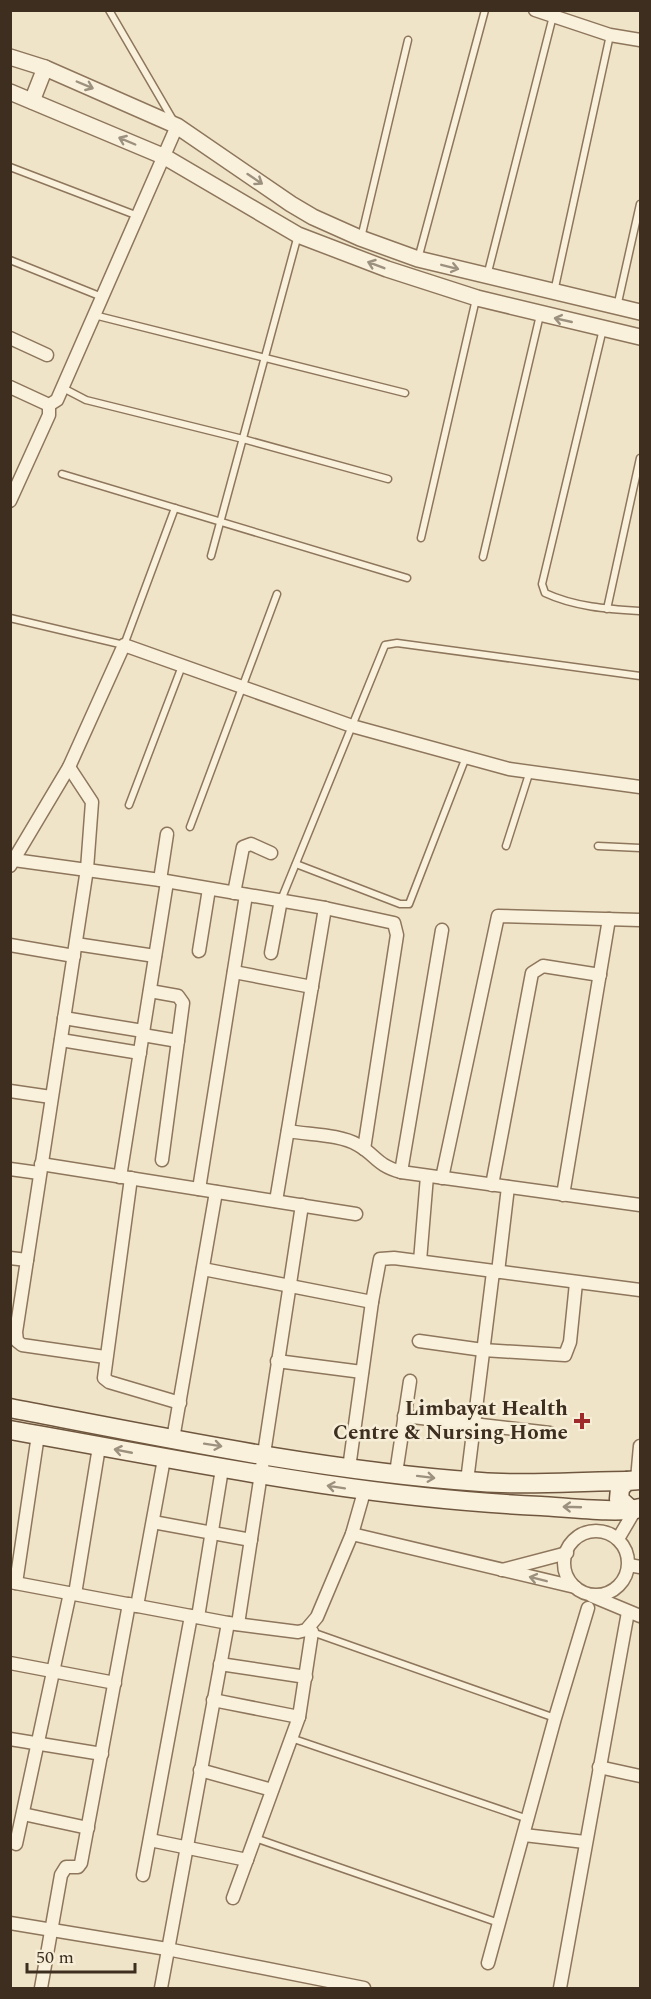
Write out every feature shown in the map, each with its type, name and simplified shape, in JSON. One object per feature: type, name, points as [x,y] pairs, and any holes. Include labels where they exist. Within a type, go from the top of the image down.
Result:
[{"type":"main road","points":[[10,1408],[173,1439],[349,1468],[467,1481],[635,1480]]},
{"type":"main road","points":[[10,1430],[164,1459],[364,1492],[488,1503],[637,1509]]},
{"type":"main road","points":[[635,1480],[620,1488],[619,1499],[637,1509]]},
{"type":"street","points":[[535,10],[610,34],[640,40]]},
{"type":"street","points":[[10,57],[45,68],[177,126],[298,208],[360,238],[418,259],[640,312]]},
{"type":"street","points":[[32,101],[45,68]]},
{"type":"street","points":[[10,92],[165,157],[298,235],[387,269],[477,298],[540,315],[640,337]]},
{"type":"street","points":[[49,405],[57,400],[63,388],[177,126]]},
{"type":"street","points":[[10,338],[47,355]]},
{"type":"street","points":[[10,387],[49,405]]},
{"type":"street","points":[[10,501],[49,415],[49,405]]},
{"type":"street","points":[[364,1149],[397,927],[391,921],[280,900],[87,869],[12,863],[69,767],[124,645],[352,726],[530,774],[640,787]]},
{"type":"street","points":[[69,767],[92,802],[87,869],[27,1260],[14,1318],[17,1341],[22,1345],[105,1357]]},
{"type":"street","points":[[168,834],[103,1373],[109,1382],[180,1403]]},
{"type":"street","points":[[199,1189],[234,972],[243,847],[251,844],[271,853]]},
{"type":"street","points":[[199,951],[209,889]]},
{"type":"street","points":[[271,953],[280,900]]},
{"type":"street","points":[[276,1201],[325,908]]},
{"type":"street","points":[[442,1178],[495,920],[502,915],[640,920]]},
{"type":"street","points":[[563,1194],[609,919]]},
{"type":"street","points":[[400,1172],[442,930]]},
{"type":"street","points":[[10,945],[155,956]]},
{"type":"street","points":[[492,1185],[532,973],[543,966],[600,975]]},
{"type":"street","points":[[234,972],[312,987]]},
{"type":"street","points":[[150,991],[181,999],[183,1003],[162,1160]]},
{"type":"street","points":[[64,1018],[178,1041]]},
{"type":"street","points":[[61,1040],[140,1053]]},
{"type":"street","points":[[10,1091],[51,1097]]},
{"type":"street","points":[[288,1131],[350,1141],[364,1149],[383,1167],[400,1172],[640,1205]]},
{"type":"street","points":[[10,1169],[40,1168],[126,1177],[356,1214]]},
{"type":"street","points":[[420,1261],[427,1176]]},
{"type":"street","points":[[467,1481],[483,1350],[508,1187]]},
{"type":"street","points":[[173,1439],[216,1192]]},
{"type":"street","points":[[160,1989],[220,1664],[233,1623],[251,1540],[302,1205]]},
{"type":"street","points":[[349,1468],[380,1259],[384,1257],[420,1261],[640,1290]]},
{"type":"street","points":[[10,1258],[27,1260]]},
{"type":"street","points":[[203,1269],[372,1302]]},
{"type":"street","points":[[419,1341],[483,1350],[565,1355],[569,1350],[576,1283]]},
{"type":"street","points":[[277,1361],[362,1372]]},
{"type":"street","points":[[396,1473],[410,1381]]},
{"type":"street","points":[[404,1416],[550,1433]]},
{"type":"street","points":[[38,1435],[13,1583],[195,1617],[298,1632],[309,1631]]},
{"type":"street","points":[[635,1480],[640,1446]]},
{"type":"street","points":[[16,1844],[73,1594],[99,1447]]},
{"type":"street","points":[[41,1989],[61,1875],[66,1867],[80,1866],[115,1683],[153,1522],[164,1459]]},
{"type":"street","points":[[143,1875],[212,1532],[222,1469]]},
{"type":"street","points":[[233,1898],[299,1717],[306,1677],[309,1631],[352,1533],[364,1492]]},
{"type":"street","points":[[618,1539],[637,1509]]},
{"type":"street","points":[[153,1522],[251,1540]]},
{"type":"street","points":[[575,1587],[566,1575],[564,1561],[567,1552],[578,1537],[591,1531],[605,1532],[618,1539],[634,1566],[615,1590],[602,1595],[587,1594]]},
{"type":"street","points":[[352,1533],[575,1587],[640,1616]]},
{"type":"street","points":[[501,1570],[567,1552]]},
{"type":"street","points":[[488,1963],[555,1718],[588,1608]]},
{"type":"street","points":[[560,1989],[628,1612]]},
{"type":"street","points":[[10,1663],[115,1683]]},
{"type":"street","points":[[220,1664],[306,1677]]},
{"type":"street","points":[[213,1700],[299,1717]]},
{"type":"street","points":[[10,1739],[102,1754]]},
{"type":"street","points":[[599,1767],[640,1776]]},
{"type":"street","points":[[200,1770],[272,1790]]},
{"type":"street","points":[[23,1814],[88,1828]]},
{"type":"street","points":[[524,1836],[585,1842]]},
{"type":"street","points":[[150,1840],[247,1860]]},
{"type":"street","points":[[10,1923],[167,1949],[364,1989]]},
{"type":"street","points":[[295,1989],[298,1975]]},
{"type":"lane","points":[[109,10],[177,126]]},
{"type":"lane","points":[[418,259],[484,10]]},
{"type":"lane","points":[[487,277],[553,16]]},
{"type":"lane","points":[[554,292],[610,34]]},
{"type":"lane","points":[[360,238],[408,40]]},
{"type":"lane","points":[[11,168],[138,216]]},
{"type":"lane","points":[[617,307],[640,204]]},
{"type":"lane","points":[[211,556],[298,235]]},
{"type":"lane","points":[[10,260],[102,297]]},
{"type":"lane","points":[[420,538],[477,298]]},
{"type":"lane","points":[[94,315],[405,393]]},
{"type":"lane","points":[[483,556],[540,315]]},
{"type":"lane","points":[[603,328],[542,584],[545,592],[560,599],[607,609],[640,611]]},
{"type":"lane","points":[[63,388],[86,400],[243,439],[388,479]]},
{"type":"lane","points":[[607,609],[640,458]]},
{"type":"lane","points":[[62,474],[407,578]]},
{"type":"lane","points":[[10,618],[124,645],[175,508]]},
{"type":"lane","points":[[190,827],[277,594]]},
{"type":"lane","points":[[280,900],[385,645],[396,643],[640,676]]},
{"type":"lane","points":[[129,805],[182,666]]},
{"type":"lane","points":[[296,864],[400,904],[409,904],[466,757]]},
{"type":"lane","points":[[506,846],[530,774]]},
{"type":"lane","points":[[598,846],[640,848]]},
{"type":"lane","points":[[309,1631],[555,1718]]},
{"type":"lane","points":[[291,1738],[528,1819]]},
{"type":"lane","points":[[255,1838],[499,1923]]},
{"type":"place","name":"Limbayat Health Centre & Nursing Home","points":[[582,1421]]}]
